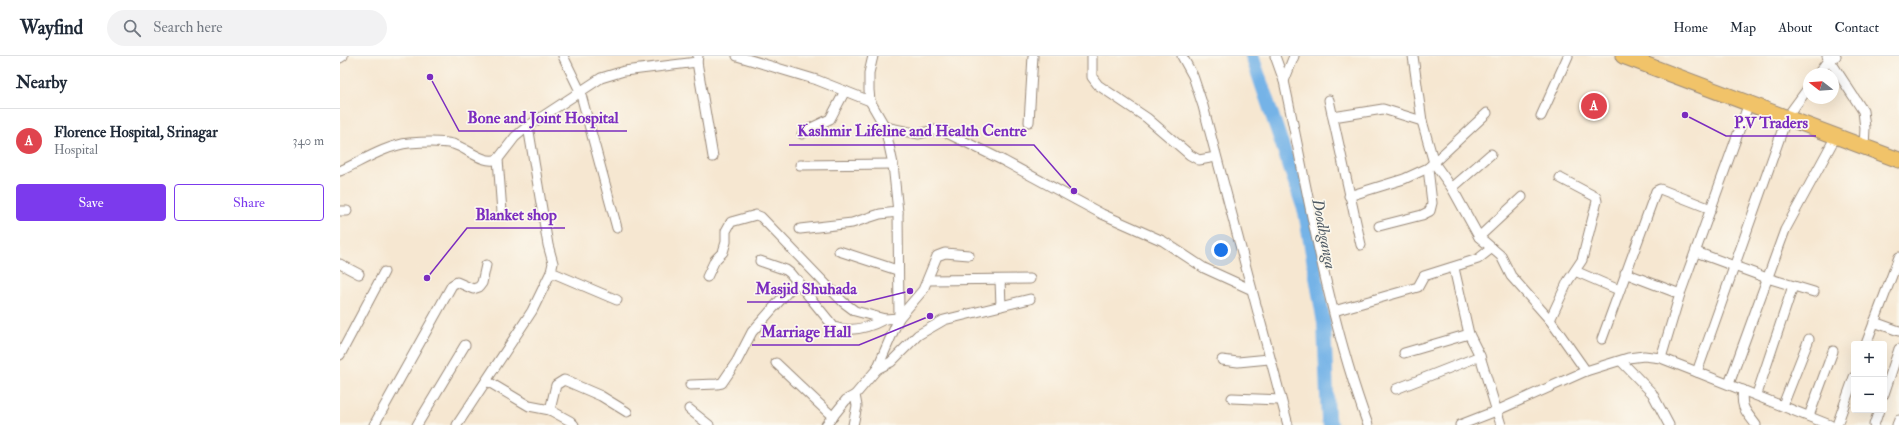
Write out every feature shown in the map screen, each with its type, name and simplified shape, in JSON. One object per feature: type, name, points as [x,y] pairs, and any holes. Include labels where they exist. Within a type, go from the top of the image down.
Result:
[{"type":"main road","points":[[1623,56],[1899,160]]},
{"type":"street","points":[[563,56],[580,91],[617,228]]},
{"type":"street","points":[[738,56],[817,80],[870,101]]},
{"type":"street","points":[[873,56],[868,82],[870,101],[885,127],[893,164],[898,212],[897,270],[899,318]]},
{"type":"street","points":[[1028,122],[1032,56]]},
{"type":"street","points":[[1092,56],[1092,77],[1098,85],[1147,118],[1190,155],[1199,160],[1216,157]]},
{"type":"street","points":[[1182,56],[1193,76],[1203,106],[1250,289],[1288,425]]},
{"type":"street","points":[[1275,56],[1284,81],[1320,256],[1355,388],[1368,425]]},
{"type":"street","points":[[1284,81],[1294,56]]},
{"type":"street","points":[[1379,226],[1422,215],[1430,211],[1432,203],[1431,166],[1422,121],[1413,56]]},
{"type":"street","points":[[1541,116],[1568,56]]},
{"type":"street","points":[[1823,68],[1831,57],[1862,111],[1865,128],[1864,147]]},
{"type":"street","points":[[340,171],[382,151],[408,143],[452,144],[485,160],[490,161],[498,159],[515,137],[528,126],[601,78],[624,71],[697,59],[713,157]]},
{"type":"street","points":[[802,134],[830,119],[845,91]]},
{"type":"street","points":[[1697,372],[1733,266],[1787,118],[1803,95]]},
{"type":"street","points":[[1329,100],[1361,245]]},
{"type":"street","points":[[1661,358],[1680,294],[1749,103]]},
{"type":"street","points":[[1333,117],[1383,109],[1422,121]]},
{"type":"street","points":[[1349,196],[1404,179],[1431,166],[1487,113]]},
{"type":"street","points":[[457,425],[532,311],[551,272],[553,263],[548,245],[528,126]]},
{"type":"street","points":[[885,127],[919,134],[933,130],[945,132],[1004,161],[1102,214],[1163,242],[1204,268],[1250,289]]},
{"type":"street","points":[[1729,384],[1785,230],[1836,136]]},
{"type":"street","points":[[1452,188],[1491,154]]},
{"type":"street","points":[[498,159],[502,212]]},
{"type":"street","points":[[800,165],[893,164]]},
{"type":"street","points":[[1431,166],[1452,188],[1479,237],[1501,256],[1511,276],[1550,320],[1586,371]]},
{"type":"street","points":[[1550,320],[1568,281],[1582,260],[1597,198],[1560,178]]},
{"type":"street","points":[[1602,339],[1625,273],[1658,189],[1711,209]]},
{"type":"street","points":[[1479,237],[1522,197]]},
{"type":"street","points":[[800,229],[852,223],[880,214],[898,212]]},
{"type":"street","points":[[707,277],[715,260],[723,252],[726,231],[731,222],[759,215],[843,302],[856,311],[885,319],[899,318]]},
{"type":"street","points":[[1334,311],[1418,287],[1424,276],[1454,268],[1481,257],[1492,248]]},
{"type":"street","points":[[839,252],[897,270]]},
{"type":"street","points":[[1696,252],[1767,278],[1814,292]]},
{"type":"street","points":[[826,425],[846,400],[855,395],[877,369],[899,318],[923,290],[937,256],[945,253],[969,255]]},
{"type":"street","points":[[1867,341],[1899,257]]},
{"type":"street","points":[[760,260],[786,270],[798,280],[834,327],[842,330],[868,327],[885,319]]},
{"type":"street","points":[[340,264],[359,274]]},
{"type":"street","points":[[374,425],[452,285],[457,282],[473,289],[479,287],[482,283],[486,265]]},
{"type":"street","points":[[1454,268],[1469,334],[1480,356],[1501,425]]},
{"type":"street","points":[[1576,271],[1619,290]]},
{"type":"street","points":[[340,355],[384,272]]},
{"type":"street","points":[[551,272],[617,300]]},
{"type":"street","points":[[1625,273],[1680,294]]},
{"type":"street","points":[[928,280],[1030,279]]},
{"type":"street","points":[[690,385],[722,383],[737,361],[752,332],[798,280]]},
{"type":"street","points":[[1000,280],[1001,306]]},
{"type":"street","points":[[1756,394],[1793,286]]},
{"type":"street","points":[[877,369],[892,362],[918,335],[944,320],[1030,299]]},
{"type":"street","points":[[1874,322],[1899,331]]},
{"type":"street","points":[[1404,354],[1469,334]]},
{"type":"street","points":[[1783,405],[1809,339]]},
{"type":"street","points":[[417,425],[465,345]]},
{"type":"street","points":[[1887,385],[1899,349]]},
{"type":"street","points":[[1809,416],[1834,351]]},
{"type":"street","points":[[1396,389],[1480,356]]},
{"type":"street","points":[[1460,425],[1496,411],[1586,371],[1644,356],[1661,358],[1756,394],[1830,425]]},
{"type":"street","points":[[1222,360],[1238,362],[1269,359]]},
{"type":"street","points":[[1621,361],[1652,393],[1669,425]]},
{"type":"street","points":[[776,363],[833,417]]},
{"type":"street","points":[[550,410],[556,385],[564,380],[601,396],[627,412]]},
{"type":"street","points":[[487,381],[529,406],[550,410],[570,421],[574,425]]},
{"type":"street","points":[[1837,425],[1851,385]]},
{"type":"street","points":[[1743,390],[1743,407],[1756,425]]},
{"type":"street","points":[[853,425],[857,406],[855,395]]},
{"type":"street","points":[[1232,398],[1280,400]]},
{"type":"street","points":[[689,409],[709,425]]},
{"type":"street","points":[[1874,425],[1878,413]]},
{"type":"street","points":[[1897,425],[1899,420]]},
{"type":"waterway","name":"Doodhganga","points":[[1252,56],[1305,212],[1324,323],[1328,419],[1331,425]]},
{"type":"place","name":"Bone and Joint Hospital","points":[[430,77]]},
{"type":"place","name":"Florence Hospital, Srinagar","points":[[1594,106]]},
{"type":"place","name":"P.V Traders","points":[[1685,115]]},
{"type":"place","name":"Kashmir Lifeline and Health Centre","points":[[1074,191]]},
{"type":"place","name":"Blanket shop","points":[[427,278]]},
{"type":"place","name":"Masjid Shuhada","points":[[910,291]]},
{"type":"place","name":"Marriage Hall","points":[[930,316]]}]
